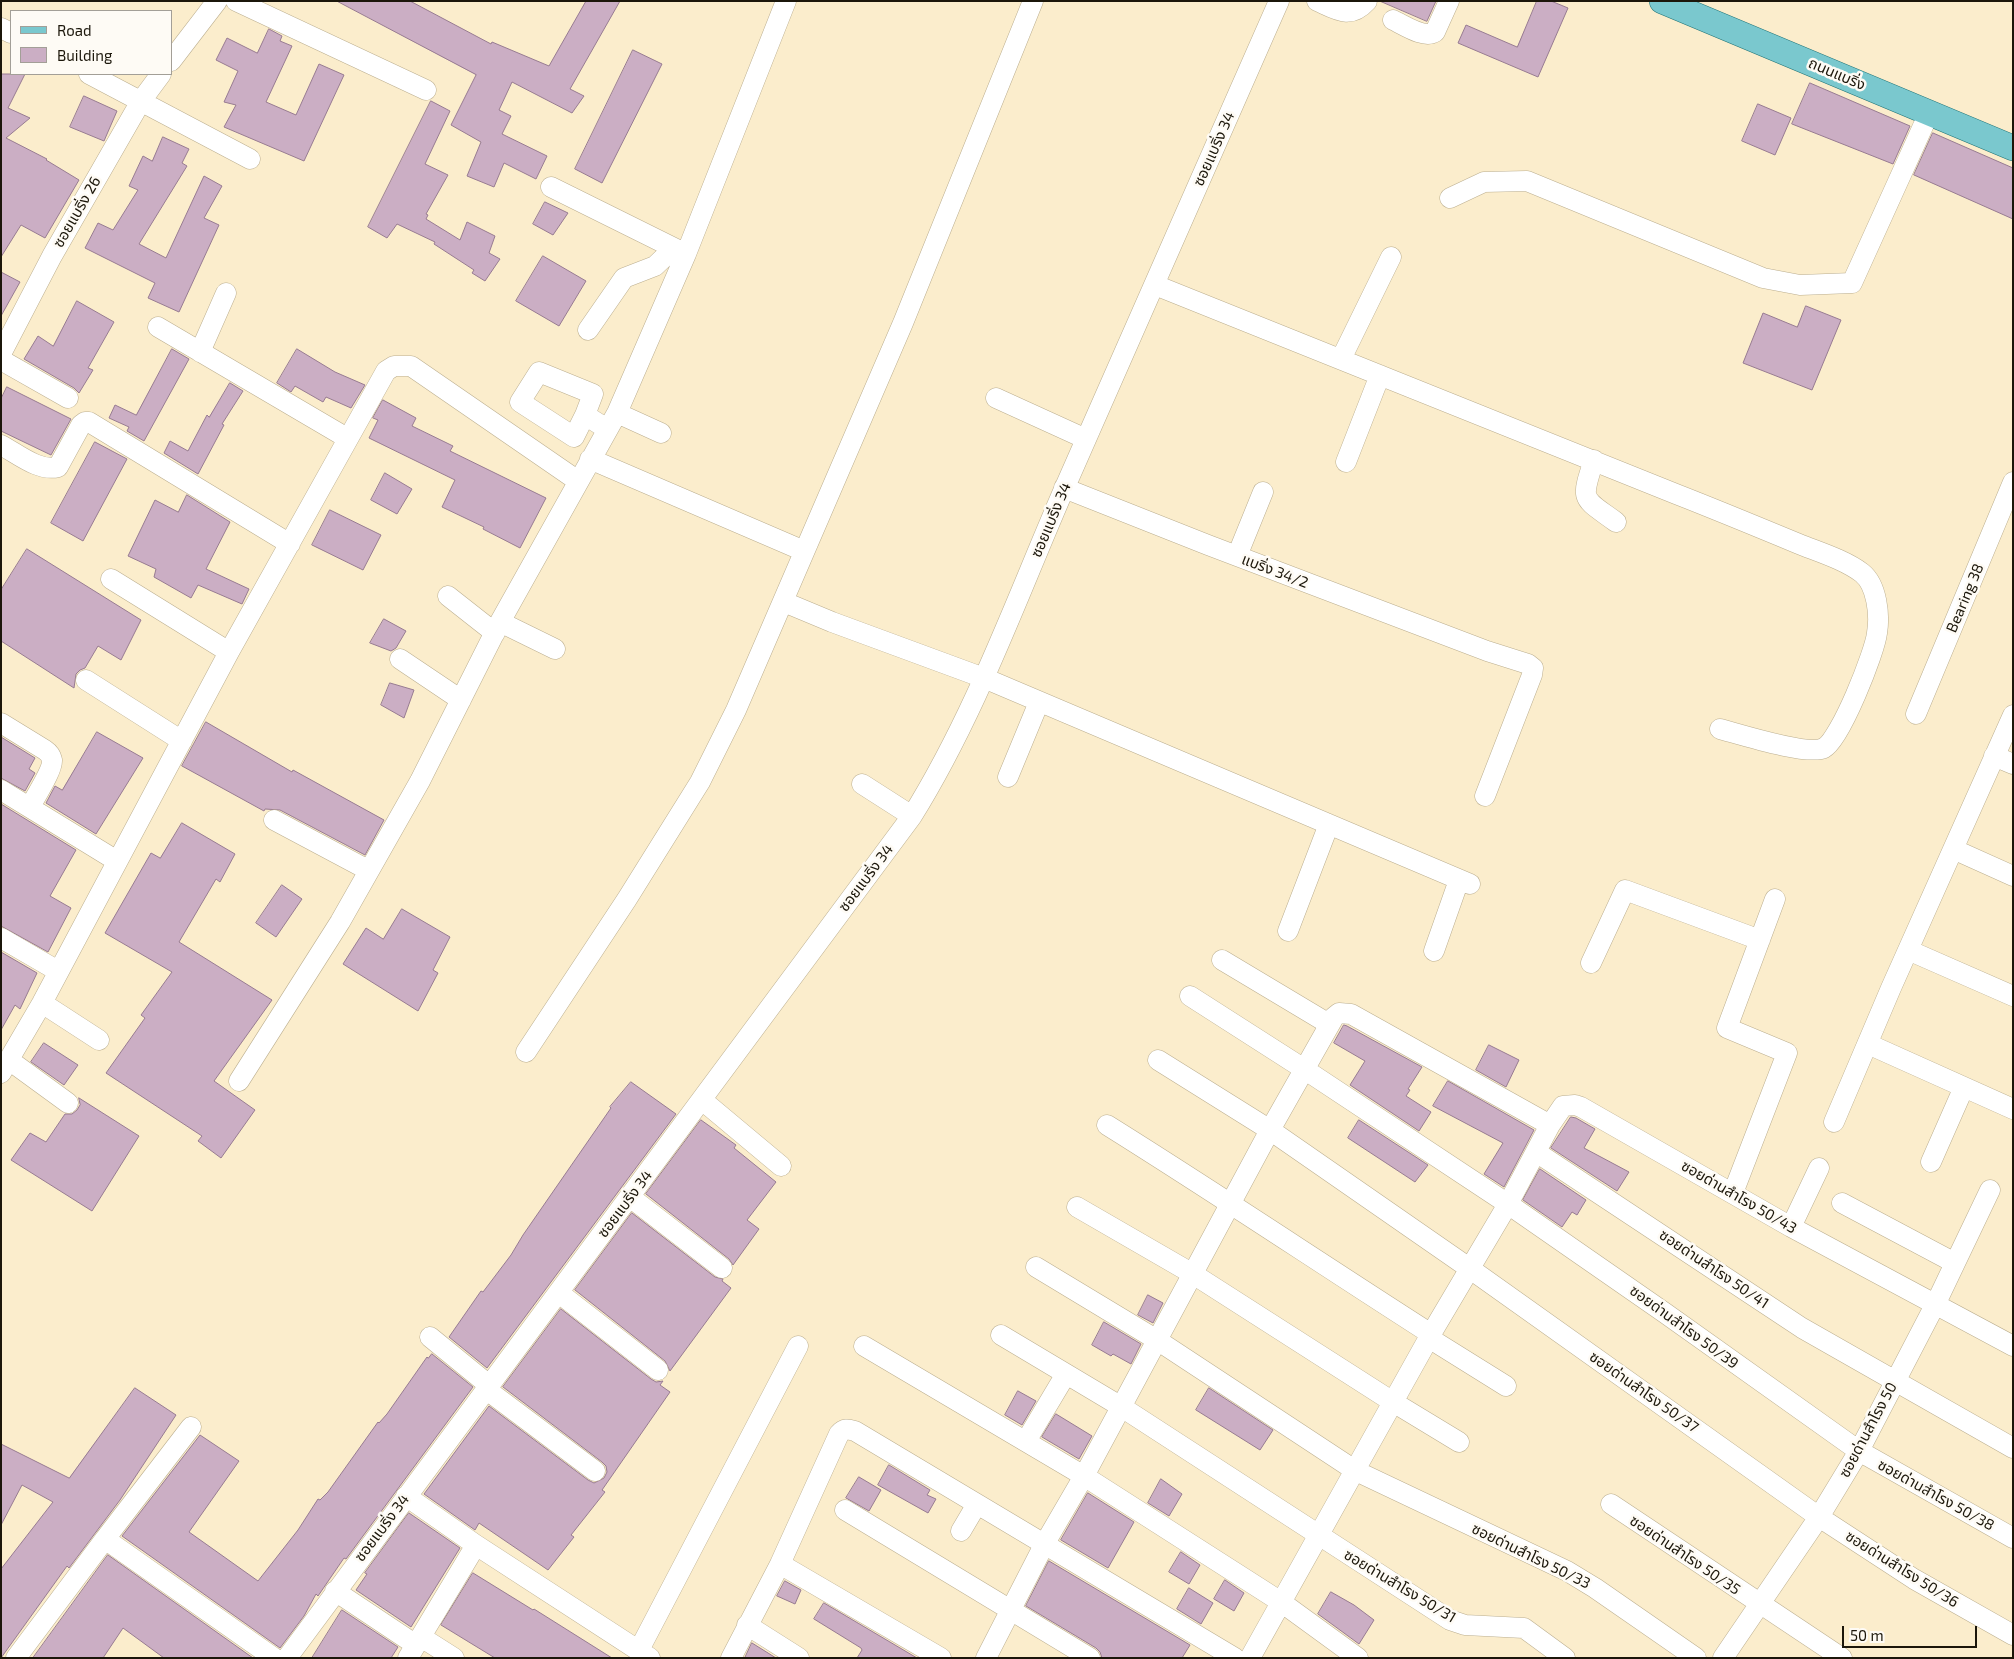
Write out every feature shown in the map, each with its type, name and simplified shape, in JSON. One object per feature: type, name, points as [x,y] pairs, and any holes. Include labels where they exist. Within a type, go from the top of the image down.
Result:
[{"type":"main road","name":"ถนนแบริ่ง","points":[[1662,1],[2013,148]]},
{"type":"street","points":[[172,60],[217,1]]},
{"type":"street","points":[[236,1],[426,90]]},
{"type":"street","points":[[239,1080],[340,922],[420,781],[498,628],[612,421],[680,250],[786,1]]},
{"type":"street","points":[[526,1052],[627,900],[700,782],[736,710],[903,323],[1033,1]]},
{"type":"street","name":"ซอยแบริ่ง 34","points":[[287,1658],[912,816],[936,777],[984,678],[1064,488],[1155,286],[1279,1]]},
{"type":"street","points":[[1317,1],[1339,11],[1351,13],[1360,9],[1367,1]]},
{"type":"street","points":[[1393,20],[1425,34],[1431,34],[1435,32],[1448,1]]},
{"type":"street","points":[[91,75],[250,159]]},
{"type":"street","name":"ซอยแบริ่ง 26","points":[[1,354],[52,256],[141,100],[160,75]]},
{"type":"street","points":[[1450,198],[1484,182],[1527,181],[1763,278],[1800,286],[1852,283],[1929,113]]},
{"type":"street","points":[[551,188],[680,250]]},
{"type":"street","points":[[588,330],[624,278],[655,266],[680,250]]},
{"type":"street","points":[[1341,359],[1391,257]]},
{"type":"street","points":[[1155,286],[1594,460],[1848,565],[1863,574],[1872,584],[1878,618],[1877,634],[1868,664],[1839,730],[1832,741],[1824,748],[1814,750],[1791,747],[1720,728]]},
{"type":"street","points":[[200,352],[226,293]]},
{"type":"street","points":[[158,327],[347,438]]},
{"type":"street","points":[[1,360],[68,398]]},
{"type":"street","points":[[68,1103],[5,1066],[42,1003],[228,652],[386,371],[394,366],[411,366],[578,481]]},
{"type":"street","points":[[1346,462],[1380,375]]},
{"type":"street","points":[[996,398],[1086,439]]},
{"type":"street","points":[[585,415],[661,433]]},
{"type":"street","points":[[1,444],[42,467],[50,469],[58,467],[81,425],[88,422],[290,544]]},
{"type":"street","points":[[590,459],[804,551]]},
{"type":"street","points":[[1594,460],[1586,484],[1585,492],[1588,501],[1616,522]]},
{"type":"street","name":"Bearing 38","points":[[1916,714],[2013,482]]},
{"type":"street","name":"แบริ่ง 34/2","points":[[1064,488],[1487,652],[1528,664],[1533,672],[1485,796]]},
{"type":"street","points":[[1237,556],[1262,492]]},
{"type":"street","points":[[111,579],[228,652]]},
{"type":"street","points":[[448,596],[498,628],[556,649]]},
{"type":"street","points":[[784,602],[984,678],[1465,882],[1434,952]]},
{"type":"street","points":[[400,659],[461,700]]},
{"type":"street","points":[[86,680],[182,741]]},
{"type":"street","points":[[1008,777],[1039,702]]},
{"type":"street","points":[[1834,1122],[1908,950],[2013,716]]},
{"type":"street","points":[[1,723],[50,754],[52,760],[50,768],[30,808]]},
{"type":"street","points":[[1994,756],[2013,764]]},
{"type":"street","points":[[862,784],[912,816]]},
{"type":"street","points":[[1,790],[118,861]]},
{"type":"street","points":[[274,820],[368,870]]},
{"type":"street","points":[[1288,931],[1329,824]]},
{"type":"street","points":[[1953,849],[2013,876]]},
{"type":"street","points":[[1591,962],[1625,890],[1760,940]]},
{"type":"street","points":[[1733,1194],[1787,1053],[1726,1028],[1775,899]]},
{"type":"street","points":[[1,938],[58,971]]},
{"type":"street","points":[[1908,950],[2013,996]]},
{"type":"street","points":[[1222,960],[1329,1024]]},
{"type":"street","name":"ซอยด่านสำโรง 50/39","points":[[1190,996],[1508,1204],[1859,1451]]},
{"type":"street","points":[[42,1003],[99,1040]]},
{"type":"street","points":[[986,1658],[1045,1543],[1084,1476],[1270,1130],[1329,1024],[1339,1013],[1345,1012],[1550,1125],[1508,1204],[1430,1336],[1250,1658]]},
{"type":"street","points":[[1868,1044],[2013,1109]]},
{"type":"street","name":"ซอยด่านสำโรง 50/37","points":[[1158,1060],[1270,1130],[1469,1268],[1819,1517]]},
{"type":"street","points":[[1931,1162],[1964,1087]]},
{"type":"street","points":[[702,1100],[781,1166]]},
{"type":"street","name":"ซอยด่านสำโรง 50/43","points":[[1550,1125],[1563,1106],[1575,1105],[1791,1227],[1936,1303],[2013,1346]]},
{"type":"street","points":[[1107,1125],[1232,1203],[1506,1386]]},
{"type":"street","name":"ซอยด่านสำโรง 50/41","points":[[1536,1152],[1802,1328],[2013,1448]]},
{"type":"street","points":[[1791,1227],[1819,1168]]},
{"type":"street","name":"ซอยด่านสำโรง 50","points":[[1723,1658],[1819,1517],[1859,1451],[1894,1380],[1936,1303],[1990,1190]]},
{"type":"street","points":[[630,1197],[722,1268]]},
{"type":"street","points":[[1842,1203],[1955,1263]]},
{"type":"street","points":[[1077,1207],[1193,1274],[1459,1442]]},
{"type":"street","name":"ซอยด่านสำโรง 50/33","points":[[1036,1267],[1157,1340],[1356,1471],[1567,1570],[1696,1658]]},
{"type":"street","points":[[559,1293],[658,1370]]},
{"type":"street","name":"ซอยด่านสำโรง 50/31","points":[[1001,1335],[1120,1406],[1450,1620],[1465,1625],[1524,1628],[1566,1658]]},
{"type":"street","points":[[430,1337],[488,1388],[595,1471]]},
{"type":"street","points":[[406,1496],[476,1545],[644,1654],[798,1346]]},
{"type":"street","points":[[864,1346],[1084,1476],[1281,1602],[1358,1658]]},
{"type":"street","points":[[1026,1442],[1066,1374]]},
{"type":"street","points":[[16,1658],[191,1427]]},
{"type":"street","points":[[731,1658],[780,1564],[842,1430],[847,1429],[855,1431],[1045,1543],[1235,1658]]},
{"type":"street","name":"ซอยด่านสำโรง 50/38","points":[[1859,1451],[2013,1538]]},
{"type":"street","points":[[961,1531],[976,1504]]},
{"type":"street","name":"ซอยด่านสำโรง 50/35","points":[[1610,1504],[1842,1658]]},
{"type":"street","points":[[845,1510],[1090,1658]]},
{"type":"street","name":"ซอยด่านสำโรง 50/36","points":[[1819,1517],[1914,1579],[2013,1635]]},
{"type":"street","points":[[105,1539],[274,1658]]},
{"type":"street","points":[[415,1646],[476,1545]]},
{"type":"street","points":[[780,1564],[941,1658]]},
{"type":"street","points":[[336,1591],[415,1646],[454,1658]]},
{"type":"street","points":[[747,1625],[798,1658]]},
{"type":"building","points":[[337,1],[410,1],[491,44],[492,42],[549,66],[586,1],[620,1],[570,89],[584,96],[572,113],[512,82],[499,110],[511,116],[502,134],[547,156],[536,179],[504,163],[494,187],[467,176],[481,142],[451,125],[476,75]]},
{"type":"building","points":[[1380,1],[1436,1],[1427,21]]},
{"type":"building","points":[[1537,1],[1551,1],[1568,8],[1538,77],[1458,43],[1466,25],[1517,47]]},
{"type":"building","points":[[269,29],[282,36],[280,41],[292,46],[266,102],[296,115],[319,64],[344,75],[304,161],[224,127],[236,105],[224,102],[238,71],[216,60],[227,38],[257,53]]},
{"type":"building","points":[[633,50],[662,64],[602,183],[575,169]]},
{"type":"building","points":[[1,74],[24,75],[8,108],[30,118],[6,138],[47,159],[79,180],[45,238],[21,225],[1,257]]},
{"type":"building","points":[[1810,83],[1910,126],[1893,164],[1792,124]]},
{"type":"building","points":[[84,96],[117,111],[104,141],[70,127]]},
{"type":"building","points":[[431,101],[450,111],[425,164],[448,175],[426,214],[428,215],[426,219],[460,240],[467,222],[495,236],[489,253],[500,259],[485,281],[472,273],[474,270],[434,244],[435,242],[397,224],[387,238],[368,227]]},
{"type":"building","points":[[1758,104],[1791,118],[1775,155],[1742,141]]},
{"type":"building","points":[[1933,133],[2013,168],[2013,219],[1914,175]]},
{"type":"building","points":[[163,137],[189,149],[182,163],[187,166],[139,244],[166,258],[204,176],[222,186],[204,218],[219,225],[179,312],[148,298],[155,283],[85,248],[98,223],[113,230],[138,190],[129,186],[143,156],[152,161]]},
{"type":"building","points":[[545,202],[568,213],[553,235],[533,224]]},
{"type":"building","points":[[543,256],[586,281],[559,326],[516,301]]},
{"type":"building","points":[[1,272],[20,282],[1,316]]},
{"type":"building","points":[[77,301],[114,322],[88,368],[93,370],[79,393],[74,388],[24,359],[38,336],[53,346]]},
{"type":"building","points":[[1806,306],[1841,320],[1812,390],[1743,363],[1763,313],[1797,327]]},
{"type":"building","points":[[172,349],[189,359],[144,441],[127,431],[129,427],[109,418],[115,405],[136,415]]},
{"type":"building","points":[[297,349],[335,372],[365,385],[351,408],[326,397],[323,402],[295,386],[291,392],[277,383]]},
{"type":"building","points":[[230,383],[243,391],[222,424],[224,425],[198,474],[164,453],[170,441],[188,451],[207,415],[209,417]]},
{"type":"building","points":[[7,387],[71,419],[51,455],[1,431],[1,399]]},
{"type":"building","points":[[383,400],[416,418],[412,426],[453,446],[450,451],[546,498],[520,548],[483,529],[484,527],[442,507],[455,480],[369,438],[378,420],[373,418]]},
{"type":"building","points":[[95,442],[127,459],[83,541],[51,523]]},
{"type":"building","points":[[385,473],[412,489],[397,514],[371,500]]},
{"type":"building","points":[[187,495],[230,522],[206,569],[249,589],[242,604],[198,585],[191,598],[154,577],[156,569],[128,556],[155,500],[178,512]]},
{"type":"building","points":[[330,510],[381,535],[363,570],[312,545]]},
{"type":"building","points":[[27,549],[141,620],[121,660],[98,646],[85,668],[76,674],[74,688],[1,641],[1,590]]},
{"type":"building","points":[[384,619],[406,631],[396,648],[391,651],[370,643]]},
{"type":"building","points":[[390,683],[414,690],[404,718],[381,705]]},
{"type":"building","points":[[206,722],[292,772],[293,770],[384,820],[365,855],[280,810],[265,809],[264,811],[182,766]]},
{"type":"building","points":[[97,732],[143,758],[96,834],[46,803],[55,786],[62,790]]},
{"type":"building","points":[[1,737],[35,758],[29,769],[35,773],[25,791],[1,778]]},
{"type":"building","points":[[1,804],[76,850],[50,896],[71,908],[48,952],[1,926]]},
{"type":"building","points":[[182,823],[235,854],[220,882],[216,879],[179,942],[272,1000],[214,1081],[255,1110],[221,1158],[198,1141],[202,1136],[106,1073],[145,1018],[141,1015],[172,972],[105,933],[151,853],[160,858]]},
{"type":"building","points":[[282,885],[302,899],[276,937],[256,923]]},
{"type":"building","points":[[402,909],[450,937],[433,970],[438,973],[418,1011],[343,964],[366,928],[383,939]]},
{"type":"building","points":[[1,952],[37,973],[20,1009],[15,1005],[1,1030]]},
{"type":"building","points":[[1344,1025],[1422,1067],[1408,1089],[1410,1090],[1406,1096],[1431,1112],[1419,1131],[1350,1085],[1365,1061],[1334,1043]]},
{"type":"building","points":[[44,1043],[78,1065],[64,1085],[31,1062]]},
{"type":"building","points":[[1489,1045],[1519,1060],[1506,1087],[1476,1070]]},
{"type":"building","points":[[1448,1081],[1534,1130],[1504,1187],[1484,1174],[1503,1143],[1433,1106]]},
{"type":"building","points":[[631,1082],[676,1114],[487,1368],[449,1337],[481,1291],[483,1292],[511,1255],[610,1107]]},
{"type":"building","points":[[79,1098],[139,1136],[92,1211],[11,1160],[30,1133],[46,1142],[65,1114],[72,1114],[77,1110],[80,1105]]},
{"type":"building","points":[[1571,1117],[1595,1129],[1584,1148],[1629,1172],[1617,1191],[1551,1148]]},
{"type":"building","points":[[701,1120],[736,1145],[734,1148],[776,1182],[747,1220],[759,1229],[733,1265],[729,1259],[646,1194]]},
{"type":"building","points":[[1359,1120],[1428,1165],[1415,1182],[1348,1138]]},
{"type":"building","points":[[1540,1169],[1586,1200],[1577,1215],[1572,1212],[1562,1227],[1523,1200]]},
{"type":"building","points":[[632,1213],[715,1277],[723,1279],[722,1281],[731,1288],[670,1371],[665,1361],[575,1290]]},
{"type":"building","points":[[1148,1295],[1163,1303],[1153,1323],[1138,1315]]},
{"type":"building","points":[[561,1309],[651,1379],[656,1382],[663,1381],[660,1385],[670,1392],[602,1490],[605,1492],[571,1535],[574,1537],[548,1570],[479,1523],[475,1530],[424,1494],[489,1406],[588,1480],[594,1483],[604,1478],[607,1472],[606,1466],[602,1462],[503,1387]]},
{"type":"building","points":[[1104,1322],[1141,1344],[1131,1364],[1113,1354],[1111,1356],[1092,1345]]},
{"type":"building","points":[[432,1354],[473,1387],[346,1559],[344,1558],[318,1596],[316,1594],[304,1616],[280,1648],[122,1536],[200,1435],[239,1461],[189,1532],[258,1581],[298,1530],[318,1499],[320,1500],[328,1492],[378,1422],[387,1414],[427,1357]]},
{"type":"building","points":[[135,1388],[176,1415],[120,1500],[69,1568],[67,1566],[1,1658],[1,1569],[53,1502],[22,1485],[1,1525],[1,1444],[69,1478]]},
{"type":"building","points":[[1209,1388],[1273,1430],[1260,1450],[1196,1410]]},
{"type":"building","points":[[1018,1391],[1036,1401],[1022,1425],[1005,1415]]},
{"type":"building","points":[[1056,1414],[1092,1436],[1079,1459],[1042,1437]]},
{"type":"building","points":[[889,1465],[930,1490],[927,1495],[936,1499],[928,1513],[878,1485]]},
{"type":"building","points":[[859,1477],[881,1490],[869,1511],[846,1498]]},
{"type":"building","points":[[1161,1479],[1182,1494],[1169,1516],[1148,1503]]},
{"type":"building","points":[[1088,1493],[1134,1522],[1108,1568],[1061,1540]]},
{"type":"building","points":[[409,1513],[460,1548],[411,1627],[356,1590],[367,1574],[365,1573]]},
{"type":"building","points":[[1181,1552],[1200,1565],[1189,1584],[1169,1572]]},
{"type":"building","points":[[108,1555],[253,1658],[164,1658],[123,1628],[103,1658],[33,1658]]},
{"type":"building","points":[[1049,1561],[1190,1645],[1182,1658],[1102,1658],[1096,1648],[1026,1606]]},
{"type":"building","points":[[473,1573],[612,1658],[495,1658],[441,1625]]},
{"type":"building","points":[[1225,1580],[1244,1593],[1234,1611],[1214,1599]]},
{"type":"building","points":[[785,1581],[801,1590],[795,1604],[777,1596]]},
{"type":"building","points":[[1189,1588],[1213,1603],[1201,1624],[1177,1609]]},
{"type":"building","points":[[1331,1592],[1354,1605],[1374,1620],[1359,1644],[1318,1614]]},
{"type":"building","points":[[824,1603],[917,1658],[857,1658],[862,1650],[861,1648],[814,1619]]},
{"type":"building","points":[[342,1610],[398,1647],[391,1658],[312,1658]]},
{"type":"building","points":[[752,1643],[776,1658],[745,1658]]}]
